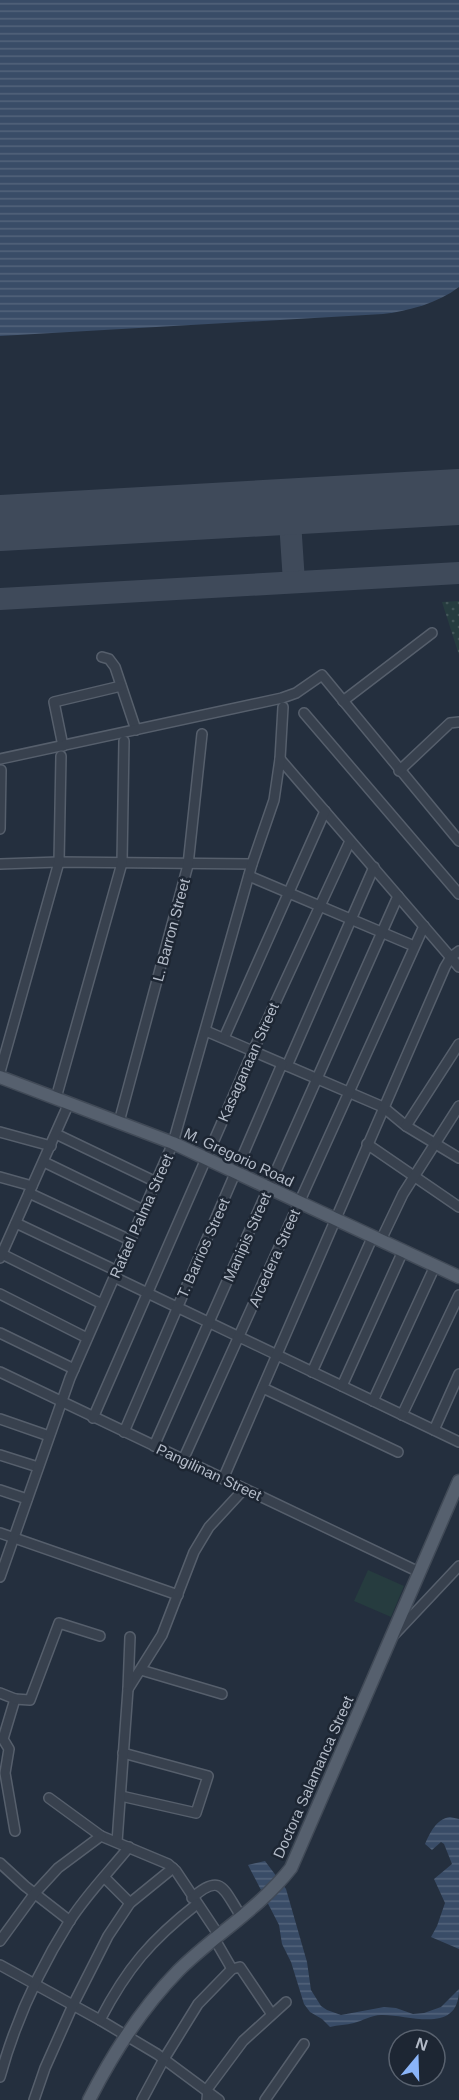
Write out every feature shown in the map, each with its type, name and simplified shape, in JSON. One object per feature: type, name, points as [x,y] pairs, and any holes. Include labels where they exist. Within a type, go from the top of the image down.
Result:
[{"type":"main road","name":"M. Gregorio Road","points":[[0,1077],[173,1143],[459,1277]]},
{"type":"main road","name":"Doctora Salamanca Street","points":[[89,2100],[126,2036],[153,2000],[178,1971],[216,1936],[259,1902],[283,1878],[297,1857],[387,1643],[459,1481]]},
{"type":"street","points":[[343,700],[432,633]]},
{"type":"street","points":[[102,657],[113,663],[136,730]]},
{"type":"street","points":[[0,759],[282,698],[296,693],[322,675],[459,842]]},
{"type":"street","points":[[63,746],[54,702],[121,686]]},
{"type":"street","name":"Rafael Palma Street","points":[[0,1576],[60,1402],[173,1143],[252,864],[271,811],[280,759],[283,707]]},
{"type":"street","points":[[304,713],[459,894]]},
{"type":"street","points":[[399,771],[450,723],[459,722]]},
{"type":"street","name":"L. Barron Street","points":[[119,1122],[188,865],[202,734]]},
{"type":"street","points":[[56,1098],[122,863],[124,741]]},
{"type":"street","points":[[0,1072],[59,862],[61,756]]},
{"type":"street","points":[[280,759],[459,967]]},
{"type":"street","points":[[0,829],[1,770]]},
{"type":"street","points":[[224,1038],[325,811]]},
{"type":"street","name":"Kasaganaan Street","points":[[93,1418],[253,1051],[350,841]]},
{"type":"street","points":[[0,864],[59,862],[252,864]]},
{"type":"street","name":"T. Barrios Street","points":[[124,1432],[177,1307],[374,867]]},
{"type":"street","points":[[249,876],[414,946]]},
{"type":"street","name":"Manipis Street","points":[[154,1446],[380,932],[398,896]]},
{"type":"street","name":"Arcedera Street","points":[[183,1460],[424,926]]},
{"type":"street","points":[[224,1479],[445,967],[451,957],[459,951]]},
{"type":"street","points":[[206,1030],[383,1107],[406,1126],[459,1158]]},
{"type":"street","points":[[406,1126],[459,1044]]},
{"type":"street","points":[[69,1102],[16,1223],[3,1242],[1,1256],[102,1305]]},
{"type":"street","points":[[312,1372],[377,1238],[459,1106]]},
{"type":"street","points":[[0,1132],[51,1146]]},
{"type":"street","points":[[56,1134],[156,1182]]},
{"type":"street","points":[[367,1144],[459,1207]]},
{"type":"street","points":[[44,1162],[143,1210]]},
{"type":"street","points":[[0,1177],[31,1190],[130,1240]]},
{"type":"street","points":[[16,1223],[147,1293],[459,1442]]},
{"type":"street","points":[[342,1386],[403,1251]]},
{"type":"street","points":[[373,1401],[435,1266]]},
{"type":"street","points":[[0,1294],[87,1338]]},
{"type":"street","points":[[402,1415],[459,1295]]},
{"type":"street","points":[[0,1333],[74,1369]]},
{"type":"street","name":"Pangilinan Street","points":[[0,1372],[419,1572]]},
{"type":"street","points":[[434,1430],[459,1374]]},
{"type":"street","points":[[263,1388],[398,1452]]},
{"type":"street","points":[[0,1419],[48,1436]]},
{"type":"street","points":[[0,1455],[38,1467]]},
{"type":"street","points":[[128,1689],[162,1635],[194,1552],[209,1527],[244,1489]]},
{"type":"street","points":[[0,1490],[27,1499]]},
{"type":"street","points":[[0,1533],[178,1595]]},
{"type":"street","points":[[387,1643],[459,1566]]},
{"type":"street","points":[[0,1693],[15,1699],[30,1700],[59,1623],[99,1636]]},
{"type":"street","points":[[117,1842],[130,1637]]},
{"type":"street","points":[[141,1670],[222,1694]]},
{"type":"street","points":[[15,1699],[3,1738],[9,1749],[4,1773],[15,1831]]},
{"type":"street","points":[[121,1796],[196,1814],[208,1776],[123,1754]]},
{"type":"street","points":[[50,1798],[101,1836],[163,1861],[173,1868],[216,1936],[232,1969]]},
{"type":"street","points":[[0,1941],[35,1893],[58,1868],[101,1836]]},
{"type":"street","points":[[0,2077],[2,2058],[34,1985],[70,1921],[129,1847]]},
{"type":"street","points":[[0,1863],[70,1921]]},
{"type":"street","points":[[34,2100],[45,2068],[73,2005],[108,1936],[130,1903],[173,1868]]},
{"type":"street","points":[[104,1877],[130,1903]]},
{"type":"street","points":[[100,2020],[122,1980],[146,1948],[208,1885],[220,1886],[242,1917]]},
{"type":"street","points":[[0,1965],[100,2020],[164,2059],[208,2096],[219,2100]]},
{"type":"street","points":[[142,2100],[198,2004],[232,1969],[240,1967],[271,2013]]},
{"type":"street","points":[[208,2096],[208,2088],[243,2041],[271,2013],[286,2002]]},
{"type":"street","points":[[265,2100],[304,2044]]},
{"type":"green space","points":[[459,601],[459,655],[442,602]]},
{"type":"green space","points":[[368,1570],[404,1586],[391,1617],[354,1601]]},
{"type":"water","points":[[0,0],[459,0],[459,287],[442,298],[423,305],[383,314],[0,336]]},
{"type":"water","points":[[450,1817],[459,1819],[459,1949],[431,1937],[445,1903],[434,1879],[452,1864],[444,1844],[441,1842],[432,1850],[425,1844],[437,1824]]},
{"type":"water","points":[[265,1861],[286,1889],[307,1962],[311,1990],[321,2006],[341,2015],[384,2007],[396,2008],[413,2014],[424,2013],[441,2007],[459,1989],[457,2004],[451,2013],[441,2018],[430,2019],[378,2015],[354,2023],[330,2027],[310,2012],[304,2004],[291,1962],[282,1944],[279,1925],[248,1865]]},
{"type":"taxiway","points":[[289,506],[294,582]]},
{"type":"taxiway","points":[[0,599],[459,573]]},
{"type":"runway","points":[[0,523],[459,497]]}]
